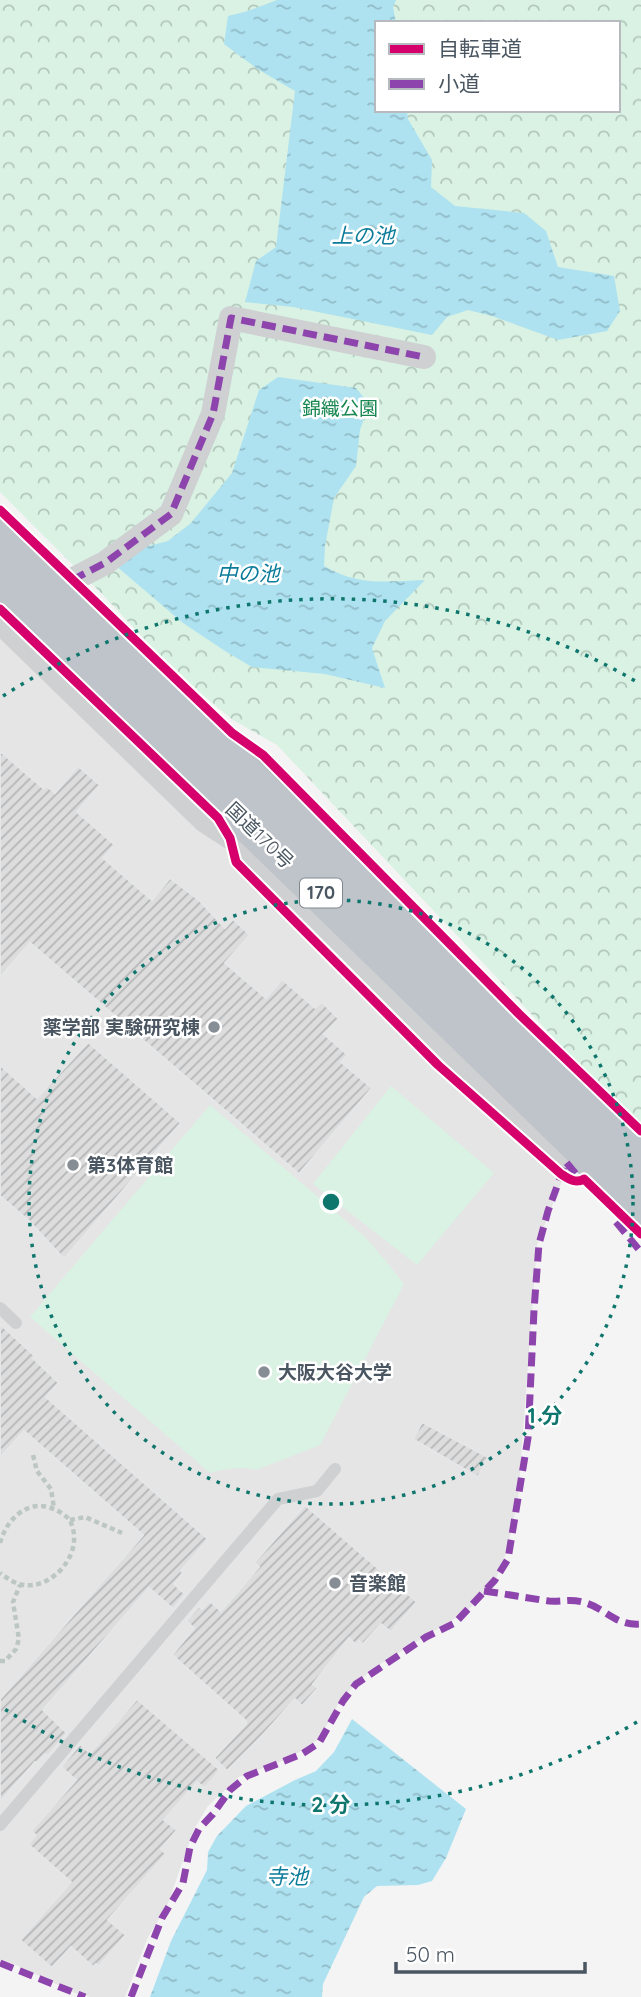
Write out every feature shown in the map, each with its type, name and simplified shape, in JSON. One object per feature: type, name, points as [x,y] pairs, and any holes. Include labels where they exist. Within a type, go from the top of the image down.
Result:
[{"type":"highway","name":"国道170号","points":[[0,537],[641,1205]]},
{"type":"highway","name":"国道170号","points":[[0,582],[582,1142],[641,1160]]},
{"type":"street","points":[[72,580],[105,563],[171,514],[213,414],[231,318],[424,357]]},
{"type":"street","points":[[0,622],[205,821],[239,843],[315,915],[516,1116],[582,1142]]},
{"type":"lane","points":[[0,1308],[16,1323]]},
{"type":"lane","points":[[0,1825],[278,1499],[317,1491],[335,1469]]},
{"type":"path","points":[[33,1455],[37,1471],[51,1489],[54,1509]]},
{"type":"path","points":[[0,1543],[4,1529],[18,1512],[34,1506],[54,1509],[70,1520],[75,1537],[69,1559],[57,1574],[41,1583],[20,1585],[0,1573]]},
{"type":"path","points":[[70,1520],[85,1517],[122,1533]]},
{"type":"path","points":[[0,1661],[5,1661],[16,1649],[19,1639],[13,1602],[20,1585]]},
{"type":"shaded area","name":"大阪大谷大学","points":[[0,633],[565,1173],[537,1245],[518,1499],[507,1550],[493,1586],[467,1611],[377,1666],[355,1684],[339,1703],[319,1739],[290,1758],[239,1777],[208,1806],[194,1829],[167,1906],[148,1937],[125,1997],[91,1997],[77,1994],[0,1960]]},
{"type":"green space","name":"錦織公園","points":[[0,0],[641,0],[641,1130],[277,745],[233,720],[204,696],[150,645],[0,492]]},
{"type":"green space","points":[[391,1086],[494,1173],[417,1265],[313,1184]]},
{"type":"green space","points":[[210,1105],[365,1237],[404,1284],[320,1445],[256,1470],[233,1468],[210,1473],[30,1317]]},
{"type":"water","name":"上の池","points":[[277,0],[396,0],[393,7],[396,21],[375,21],[375,112],[407,112],[408,119],[432,160],[431,187],[455,206],[524,213],[546,231],[558,267],[614,276],[620,311],[607,331],[558,340],[468,310],[447,317],[432,335],[293,307],[245,302],[256,261],[276,247],[295,91],[259,70],[224,44],[228,16]]},
{"type":"water","name":"中の池","points":[[278,377],[356,388],[369,404],[360,430],[356,466],[334,498],[324,566],[361,580],[425,580],[385,621],[372,648],[385,688],[325,674],[252,667],[183,623],[115,565],[137,549],[168,541],[191,523],[232,473],[259,390]]},
{"type":"water","name":"寺池","points":[[352,1719],[466,1809],[446,1858],[432,1881],[418,1885],[377,1886],[364,1897],[323,1984],[322,1997],[150,1997],[171,1941],[207,1870],[208,1852],[217,1836],[246,1806],[316,1771],[334,1752]]},
{"type":"building","name":"薬学部 実験研究棟","points":[[0,751],[44,789],[47,786],[55,793],[78,766],[100,785],[77,812],[115,845],[103,858],[152,900],[170,878],[199,900],[225,928],[233,919],[250,935],[225,963],[266,998],[282,979],[315,1008],[322,1002],[339,1019],[324,1034],[348,1055],[341,1062],[372,1088],[299,1174],[30,943],[0,977]]},
{"type":"building","name":"第3体育館","points":[[88,1042],[181,1123],[64,1259],[29,1221],[0,1196],[0,1065],[37,1098]]},
{"type":"building","points":[[0,1324],[35,1356],[33,1358],[59,1383],[46,1397],[208,1539],[181,1571],[183,1573],[174,1584],[185,1594],[173,1609],[149,1588],[43,1710],[67,1733],[48,1756],[45,1754],[35,1762],[0,1802],[0,1699],[143,1535],[24,1431],[0,1458]]},
{"type":"building","points":[[422,1422],[488,1457],[478,1477],[413,1439]]},
{"type":"building","points":[[305,1505],[417,1602],[391,1632],[381,1624],[363,1644],[359,1641],[356,1645],[349,1638],[313,1684],[318,1688],[302,1706],[295,1699],[227,1771],[214,1758],[246,1721],[172,1655],[194,1628],[186,1621],[199,1606],[202,1609],[210,1601],[221,1611],[259,1567],[254,1563]]},
{"type":"building","points":[[137,1699],[220,1770],[205,1788],[197,1782],[164,1820],[177,1830],[161,1849],[166,1854],[108,1920],[126,1935],[99,1966],[96,1964],[93,1967],[71,1947],[52,1968],[20,1940],[71,1882],[28,1844],[36,1835],[31,1831],[76,1780],[61,1767],[80,1744],[90,1753]]},
{"type":"marked path","points":[[72,580],[105,563],[171,514],[213,414],[231,318],[424,357]]},
{"type":"marked path","points":[[131,1997],[162,1918],[183,1883],[190,1847],[199,1829],[230,1790],[247,1776],[302,1754],[319,1743],[356,1684],[426,1637],[455,1623],[495,1580],[508,1559],[528,1438],[539,1244],[566,1162],[580,1179]]},
{"type":"marked path","points":[[616,1222],[641,1252]]},
{"type":"marked path","points":[[484,1591],[549,1601],[571,1600],[594,1606],[625,1623],[641,1624]]},
{"type":"marked path","points":[[0,1963],[85,1997]]},
{"type":"cycle path","points":[[0,510],[232,733],[263,755],[519,1014],[641,1131]]},
{"type":"cycle path","points":[[0,609],[218,818],[230,838],[236,862],[438,1065],[561,1174],[575,1181],[584,1179],[641,1234]]},
{"type":"place","name":"薬学部 実験研究棟","points":[[214,1027]]},
{"type":"place","name":"第3体育館","points":[[73,1165]]},
{"type":"place","name":"大阪大谷大学","points":[[264,1372]]},
{"type":"place","name":"音楽館","points":[[335,1583]]}]
